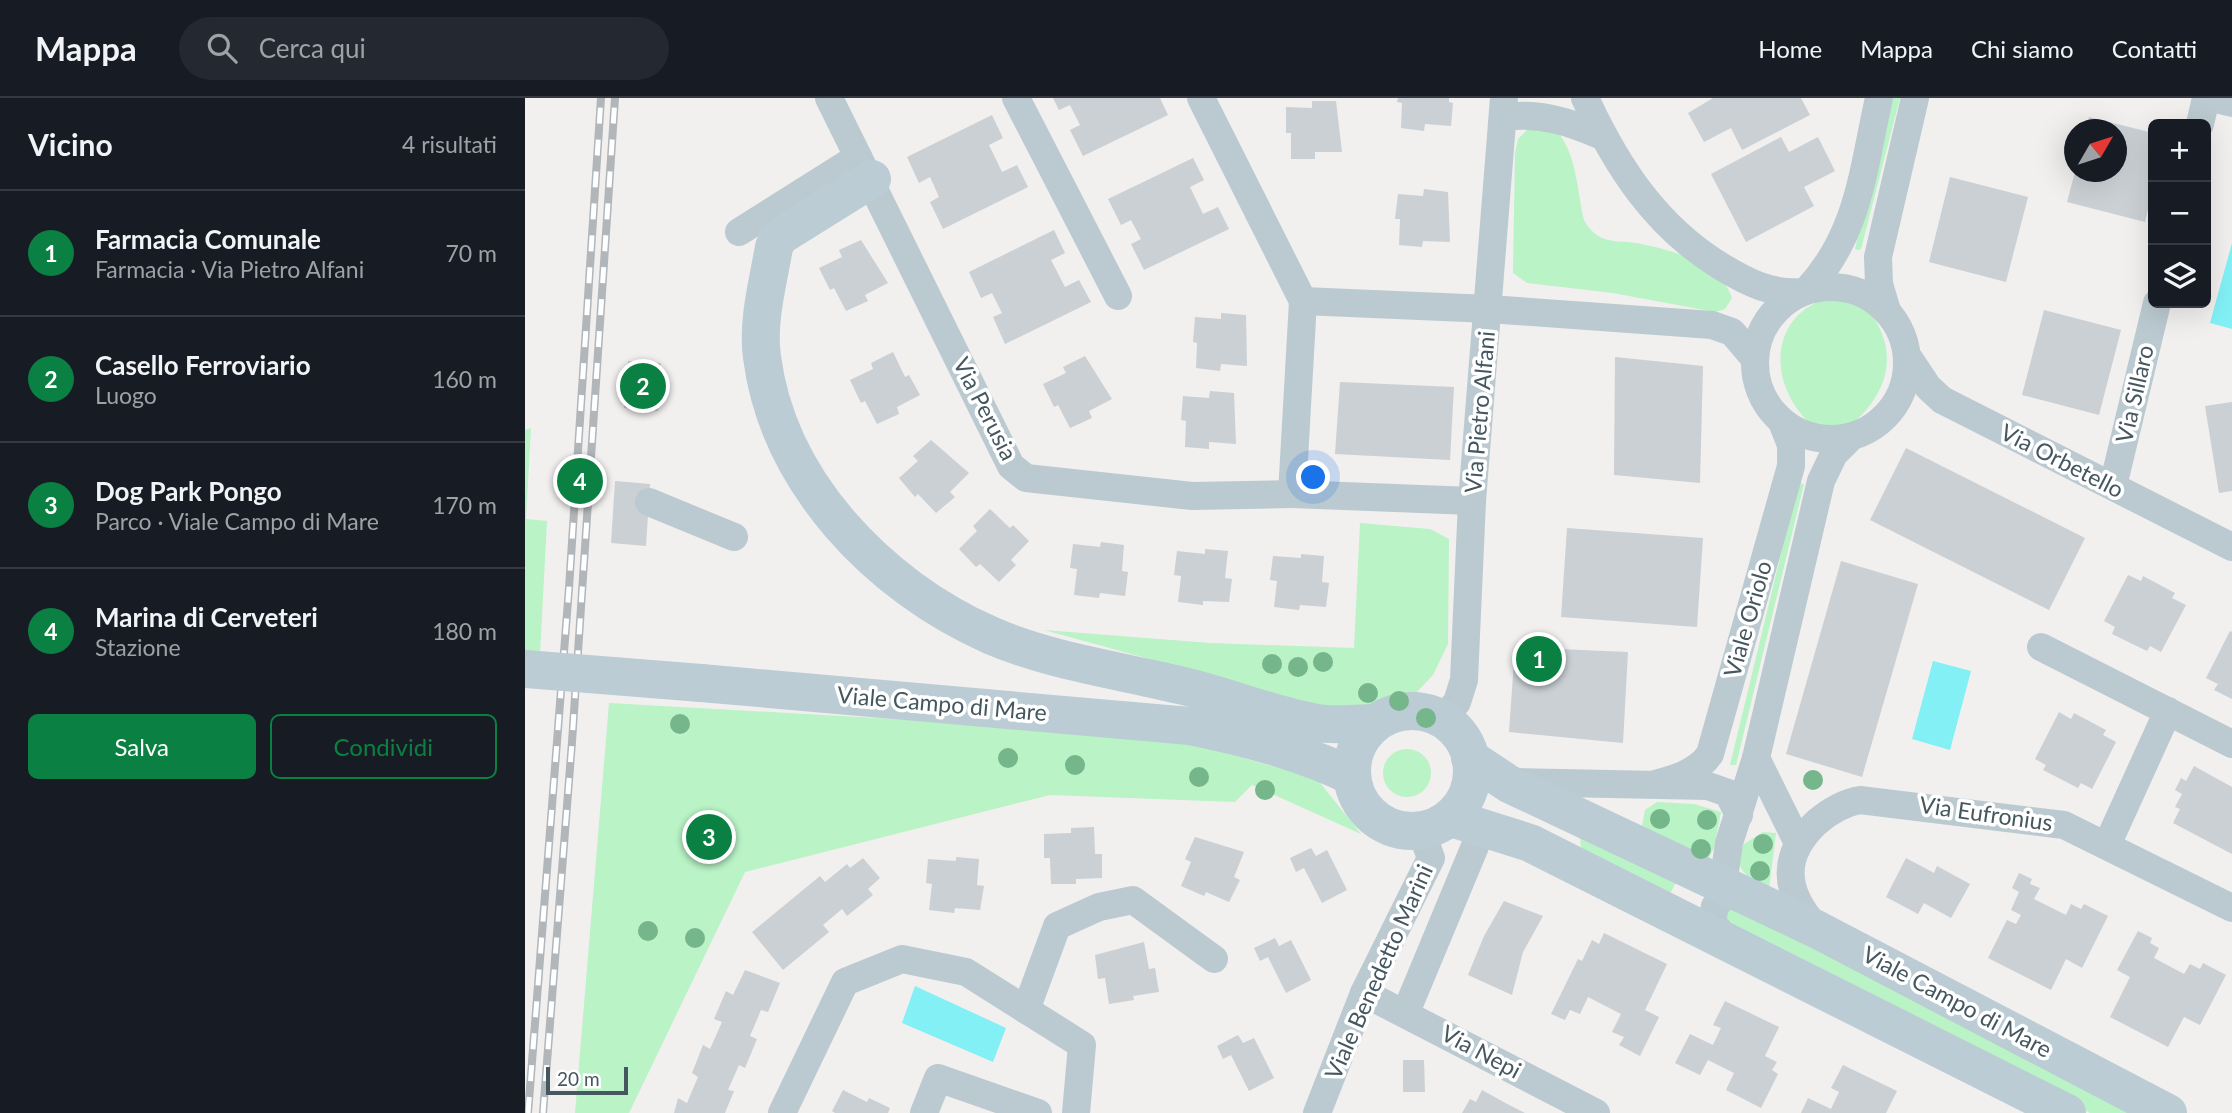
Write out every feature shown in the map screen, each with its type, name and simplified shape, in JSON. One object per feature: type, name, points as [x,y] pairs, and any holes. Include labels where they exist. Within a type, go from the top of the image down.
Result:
[{"type":"street","name":"Via Perusia","points":[[829,98],[1011,466],[1026,478],[1192,496],[1292,494],[1472,501]]},
{"type":"street","points":[[1016,98],[1118,296]]},
{"type":"street","points":[[1201,98],[1303,301],[1292,494]]},
{"type":"street","points":[[1585,98],[1602,136],[1656,214],[1686,243],[1763,289],[1780,293],[1846,288],[1865,294],[1887,311]]},
{"type":"street","points":[[1879,98],[1846,236],[1829,265],[1805,291],[1774,312],[1763,328],[1755,359],[1761,390],[1782,422],[1818,439],[1851,437],[1868,431],[1887,414],[1902,393],[1908,357],[1903,338],[1887,311],[1879,284],[1878,257],[1915,98]]},
{"type":"street","points":[[2202,119],[2209,98],[2232,103]]},
{"type":"street","points":[[1504,107],[1575,124],[1602,136]]},
{"type":"street","name":"Via Pietro Alfani","points":[[1443,719],[1457,702],[1464,680],[1472,501],[1504,107]]},
{"type":"street","points":[[739,232],[865,168]]},
{"type":"street","points":[[865,168],[779,237],[774,247],[761,330],[767,381],[782,433],[806,479],[828,510],[872,558],[919,596],[991,635],[1048,653],[1318,723],[1375,723],[1408,711],[1443,719],[1460,736],[1471,758],[1469,791],[1451,826],[1406,1012]]},
{"type":"street","points":[[1303,301],[1489,309],[1712,325],[1733,332],[1755,359]]},
{"type":"street","name":"Via Sillaro","points":[[2113,486],[2156,308]]},
{"type":"street","name":"Via Orbetello","points":[[1908,357],[1928,387],[1952,406],[2232,547]]},
{"type":"street","points":[[1887,414],[1915,407],[1952,406]]},
{"type":"street","name":"Viale Oriolo","points":[[1655,785],[1704,764],[1710,754],[1791,466],[1791,445],[1782,422]]},
{"type":"street","name":"Viale Oriolo","points":[[1743,895],[1724,877],[1729,843],[1756,758],[1821,481],[1833,454],[1851,437]]},
{"type":"street","points":[[649,502],[734,537]]},
{"type":"street","points":[[2041,647],[2232,744]]},
{"type":"street","name":"Viale Campo di Mare","points":[[525,669],[1190,726],[1221,732],[1351,776]]},
{"type":"street","points":[[1190,726],[1256,705]]},
{"type":"street","points":[[2107,845],[2168,711]]},
{"type":"street","points":[[1375,723],[1357,747],[1351,776],[1356,796],[1367,812],[1382,824],[1401,831],[1451,826]]},
{"type":"street","name":"Viale Campo di Mare","points":[[1471,758],[1504,781],[1818,930],[2168,1113]]},
{"type":"street","points":[[1756,758],[1798,843],[1791,862],[1793,893],[1818,930]]},
{"type":"street","points":[[1504,781],[1721,789],[1732,797],[1739,814]]},
{"type":"street","name":"Via Eufronius","points":[[1798,843],[1822,817],[1847,802],[1873,799],[2051,821],[2077,829],[2232,908]]},
{"type":"street","name":"Viale Campo di Mare","points":[[1451,826],[1531,843],[2067,1113]]},
{"type":"street","name":"Viale Benedetto Marini","points":[[1317,1113],[1364,993],[1431,858],[1451,826]]},
{"type":"street","points":[[1727,941],[1711,922],[1714,906],[1724,896],[1743,895]]},
{"type":"street","points":[[1026,1010],[1057,926],[1099,907],[1133,900],[1214,959]]},
{"type":"street","points":[[782,1113],[845,982],[902,959],[965,972],[1082,1045],[1076,1113]]},
{"type":"street","name":"Via Nepi","points":[[1364,993],[1406,1012],[1596,1113]]},
{"type":"street","points":[[924,1113],[938,1078],[1038,1113]]},
{"type":"green space","points":[[1893,98],[1900,98],[1861,249],[1858,250],[1855,249]]},
{"type":"green space","points":[[1529,128],[1557,131],[1564,141],[1572,162],[1584,220],[1594,233],[1607,240],[1663,249],[1705,267],[1717,275],[1732,298],[1725,309],[1715,312],[1613,293],[1527,283],[1513,273],[1515,153],[1518,139]]},
{"type":"green space","points":[[1845,295],[1861,303],[1873,316],[1885,344],[1887,360],[1880,389],[1872,402],[1862,415],[1836,436],[1824,434],[1814,428],[1798,410],[1787,392],[1781,354],[1784,337],[1793,321],[1806,309],[1823,300]]},
{"type":"green space","points":[[531,428],[526,519],[547,521],[540,654],[525,652],[525,430]]},
{"type":"green space","points":[[1798,483],[1804,484],[1736,765],[1730,765]]},
{"type":"green space","points":[[1360,523],[1430,529],[1449,539],[1448,644],[1433,675],[1415,694],[1345,713],[1044,630],[1210,643],[1354,648]]},
{"type":"green space","points":[[609,703],[894,719],[1188,742],[1317,779],[1361,834],[1252,785],[1235,802],[1050,795],[745,872],[629,1113],[575,1113]]},
{"type":"green space","points":[[1407,749],[1424,756],[1431,773],[1424,790],[1407,797],[1390,790],[1383,773],[1390,756]]},
{"type":"green space","points":[[1657,802],[1694,804],[1721,812],[1714,848],[1707,861],[1642,826],[1645,810]]},
{"type":"green space","points":[[1763,832],[1776,833],[1769,889],[1749,877],[1740,866],[1739,860],[1744,844]]},
{"type":"green space","points":[[1580,838],[1677,880],[1671,892],[1664,893],[1581,849]]},
{"type":"green space","points":[[1731,906],[2144,1113],[2090,1113],[1731,927],[1725,915]]},
{"type":"water","points":[[2232,243],[2232,329],[2210,323]]},
{"type":"water","points":[[1933,661],[1971,671],[1950,750],[1912,739]]},
{"type":"water","points":[[915,986],[1006,1028],[993,1062],[902,1023]]},
{"type":"building","points":[[1053,98],[1160,98],[1168,115],[1083,156],[1070,130],[1080,125],[1070,105],[1059,110]]},
{"type":"building","points":[[1398,98],[1449,98],[1449,102],[1453,103],[1451,126],[1425,124],[1424,131],[1401,128],[1402,103],[1397,102]]},
{"type":"building","points":[[1713,98],[1801,98],[1810,115],[1742,150],[1731,128],[1704,142],[1688,113]]},
{"type":"building","points":[[1312,101],[1336,101],[1342,152],[1315,152],[1315,159],[1291,159],[1291,133],[1286,133],[1286,107],[1312,108]]},
{"type":"building","points":[[992,115],[1003,138],[989,145],[1002,172],[1017,165],[1028,187],[943,229],[930,202],[939,197],[930,177],[919,183],[907,157]]},
{"type":"building","points":[[2127,126],[2148,132],[2148,209],[2145,222],[2067,202],[2072,182],[2127,182]]},
{"type":"building","points":[[1781,137],[1789,152],[1818,137],[1835,171],[1804,187],[1814,206],[1746,242],[1711,174]]},
{"type":"building","points":[[1193,158],[1204,180],[1190,187],[1203,214],[1218,207],[1229,229],[1144,270],[1131,244],[1141,239],[1131,220],[1121,225],[1108,199]]},
{"type":"building","points":[[1950,177],[2028,197],[2006,282],[1929,262]]},
{"type":"building","points":[[1424,189],[1448,192],[1450,242],[1423,241],[1422,247],[1399,245],[1400,219],[1395,219],[1398,194],[1423,196]]},
{"type":"building","points":[[1054,230],[1065,253],[1051,260],[1065,287],[1079,280],[1091,302],[1005,344],[993,317],[1002,313],[992,293],[981,298],[969,272]]},
{"type":"building","points":[[861,240],[888,283],[865,295],[868,301],[846,311],[834,288],[830,290],[819,268],[842,257],[839,250]]},
{"type":"building","points":[[2044,310],[2121,330],[2099,415],[2022,395]]},
{"type":"building","points":[[1221,313],[1246,315],[1247,366],[1221,364],[1220,371],[1196,368],[1197,343],[1193,342],[1195,317],[1221,319]]},
{"type":"building","points":[[893,352],[905,377],[909,375],[920,395],[897,407],[899,414],[877,424],[865,401],[861,403],[850,380],[873,369],[871,363]]},
{"type":"building","points":[[1085,356],[1112,399],[1089,411],[1092,418],[1070,428],[1058,405],[1054,407],[1043,384],[1066,373],[1063,367]]},
{"type":"building","points":[[1615,357],[1703,366],[1700,483],[1614,475]]},
{"type":"building","points":[[628,361],[661,363],[658,411],[624,408]]},
{"type":"building","points":[[1340,382],[1454,387],[1450,460],[1335,454]]},
{"type":"building","points":[[1210,391],[1234,393],[1236,444],[1209,442],[1209,449],[1185,447],[1186,421],[1181,420],[1183,396],[1209,398]]},
{"type":"building","points":[[2232,402],[2232,491],[2219,493],[2205,406]]},
{"type":"building","points":[[931,440],[969,473],[950,492],[955,497],[936,513],[918,494],[915,497],[899,478],[918,461],[913,456]]},
{"type":"building","points":[[1906,448],[2085,538],[2049,610],[1870,520]]},
{"type":"building","points":[[615,481],[650,484],[646,546],[611,543]]},
{"type":"building","points":[[990,509],[1010,528],[1013,525],[1029,541],[1011,560],[1016,565],[999,582],[980,564],[976,567],[959,549],[977,531],[973,526]]},
{"type":"building","points":[[1567,528],[1703,538],[1697,627],[1561,617]]},
{"type":"building","points":[[1101,542],[1124,545],[1122,571],[1128,572],[1125,596],[1100,593],[1099,598],[1074,595],[1077,569],[1070,568],[1073,544],[1100,547]]},
{"type":"building","points":[[1205,549],[1228,551],[1225,578],[1232,579],[1229,602],[1203,601],[1203,605],[1178,602],[1181,576],[1174,575],[1177,551],[1205,554]]},
{"type":"building","points":[[1301,554],[1324,556],[1322,582],[1329,583],[1326,607],[1300,605],[1299,610],[1274,607],[1277,581],[1270,580],[1273,556],[1301,558]]},
{"type":"building","points":[[1841,561],[1918,584],[1862,777],[1786,754]]},
{"type":"building","points":[[2128,575],[2141,581],[2143,576],[2175,593],[2172,598],[2186,605],[2161,652],[2150,646],[2147,651],[2112,634],[2115,627],[2104,621]]},
{"type":"building","points":[[2230,631],[2232,699],[2214,690],[2218,684],[2206,678]]},
{"type":"building","points":[[1515,647],[1628,652],[1623,743],[1509,732]]},
{"type":"building","points":[[2059,712],[2071,719],[2074,713],[2106,730],[2103,735],[2116,742],[2092,789],[2081,783],[2078,788],[2043,770],[2046,765],[2035,759]]},
{"type":"building","points":[[2194,766],[2232,787],[2232,854],[2173,823],[2180,809],[2175,807],[2182,794],[2175,790],[2181,778],[2186,781]]},
{"type":"building","points":[[1094,827],[1095,854],[1102,854],[1102,878],[1076,879],[1076,884],[1051,884],[1050,858],[1044,858],[1044,834],[1071,833],[1071,828]]},
{"type":"building","points":[[1195,837],[1244,852],[1234,877],[1240,880],[1229,902],[1206,892],[1204,896],[1181,886],[1191,862],[1185,859]]},
{"type":"building","points":[[1311,848],[1316,856],[1327,850],[1347,890],[1322,903],[1304,868],[1296,872],[1290,858]]},
{"type":"building","points":[[956,857],[979,859],[977,885],[984,886],[980,910],[955,908],[954,913],[929,910],[932,884],[926,883],[928,859],[956,861]]},
{"type":"building","points":[[863,858],[880,878],[868,889],[873,895],[847,916],[842,909],[823,925],[829,932],[783,970],[752,932],[820,876],[825,882],[847,864],[850,868]]},
{"type":"building","points":[[1906,858],[1934,873],[1937,866],[1970,884],[1951,918],[1924,903],[1918,914],[1886,897]]},
{"type":"building","points":[[2019,873],[2032,879],[2030,884],[2040,888],[2034,899],[2066,915],[2071,904],[2081,909],[2084,904],[2108,916],[2082,968],[2066,959],[2051,990],[1988,958],[2007,920],[2016,924],[2021,915],[2011,910],[2019,892],[2012,888]]},
{"type":"building","points":[[1504,901],[1543,916],[1523,952],[1512,995],[1468,975],[1484,936]]},
{"type":"building","points":[[2138,931],[2152,938],[2150,943],[2159,948],[2154,958],[2184,974],[2190,964],[2200,969],[2203,963],[2226,975],[2200,1025],[2184,1017],[2168,1047],[2110,1017],[2130,977],[2117,970]]},
{"type":"building","points":[[1604,933],[1667,964],[1645,1010],[1659,1017],[1640,1056],[1619,1045],[1624,1037],[1612,1032],[1621,1014],[1588,997],[1580,1014],[1570,1010],[1565,1020],[1551,1014],[1578,959],[1582,961],[1592,940],[1599,944]]},
{"type":"building","points":[[1275,938],[1279,946],[1291,940],[1311,980],[1286,993],[1268,957],[1260,961],[1254,948]]},
{"type":"building","points":[[1144,942],[1149,969],[1155,968],[1159,992],[1133,996],[1134,1000],[1109,1004],[1105,978],[1098,979],[1095,955]]},
{"type":"building","points":[[745,970],[780,983],[768,1012],[761,1010],[750,1036],[757,1039],[745,1068],[739,1065],[728,1090],[734,1091],[725,1113],[674,1113],[678,1098],[687,1103],[698,1077],[692,1073],[703,1045],[710,1049],[722,1022],[714,1019],[726,991],[733,995]]},
{"type":"building","points":[[1725,1001],[1779,1027],[1765,1056],[1777,1062],[1772,1070],[1778,1074],[1761,1108],[1726,1090],[1734,1073],[1708,1060],[1700,1075],[1675,1063],[1690,1034],[1713,1045],[1721,1028],[1713,1025]]},
{"type":"building","points":[[1238,1035],[1243,1043],[1254,1038],[1274,1078],[1249,1091],[1231,1055],[1223,1059],[1217,1046]]},
{"type":"building","points":[[1403,1060],[1424,1060],[1425,1092],[1403,1092]]},
{"type":"building","points":[[1843,1065],[1897,1091],[1886,1113],[1801,1113],[1808,1098],[1831,1109],[1839,1092],[1831,1088]]},
{"type":"building","points":[[843,1090],[867,1102],[869,1098],[890,1108],[888,1113],[835,1113],[832,1111]]},
{"type":"building","points":[[1482,1090],[1525,1113],[1462,1113],[1470,1099],[1476,1102]]},
{"type":"railway","points":[[528,1113],[569,588],[601,98]]},
{"type":"railway","points":[[543,1113],[572,742],[615,98]]},
{"type":"place","name":"Casello Ferroviario","points":[[643,386]]},
{"type":"place","name":"Marina di Cerveteri","points":[[580,481]]},
{"type":"place","name":"Farmacia Comunale","points":[[1539,659]]},
{"type":"place","name":"Dog Park Pongo","points":[[709,837]]}]
